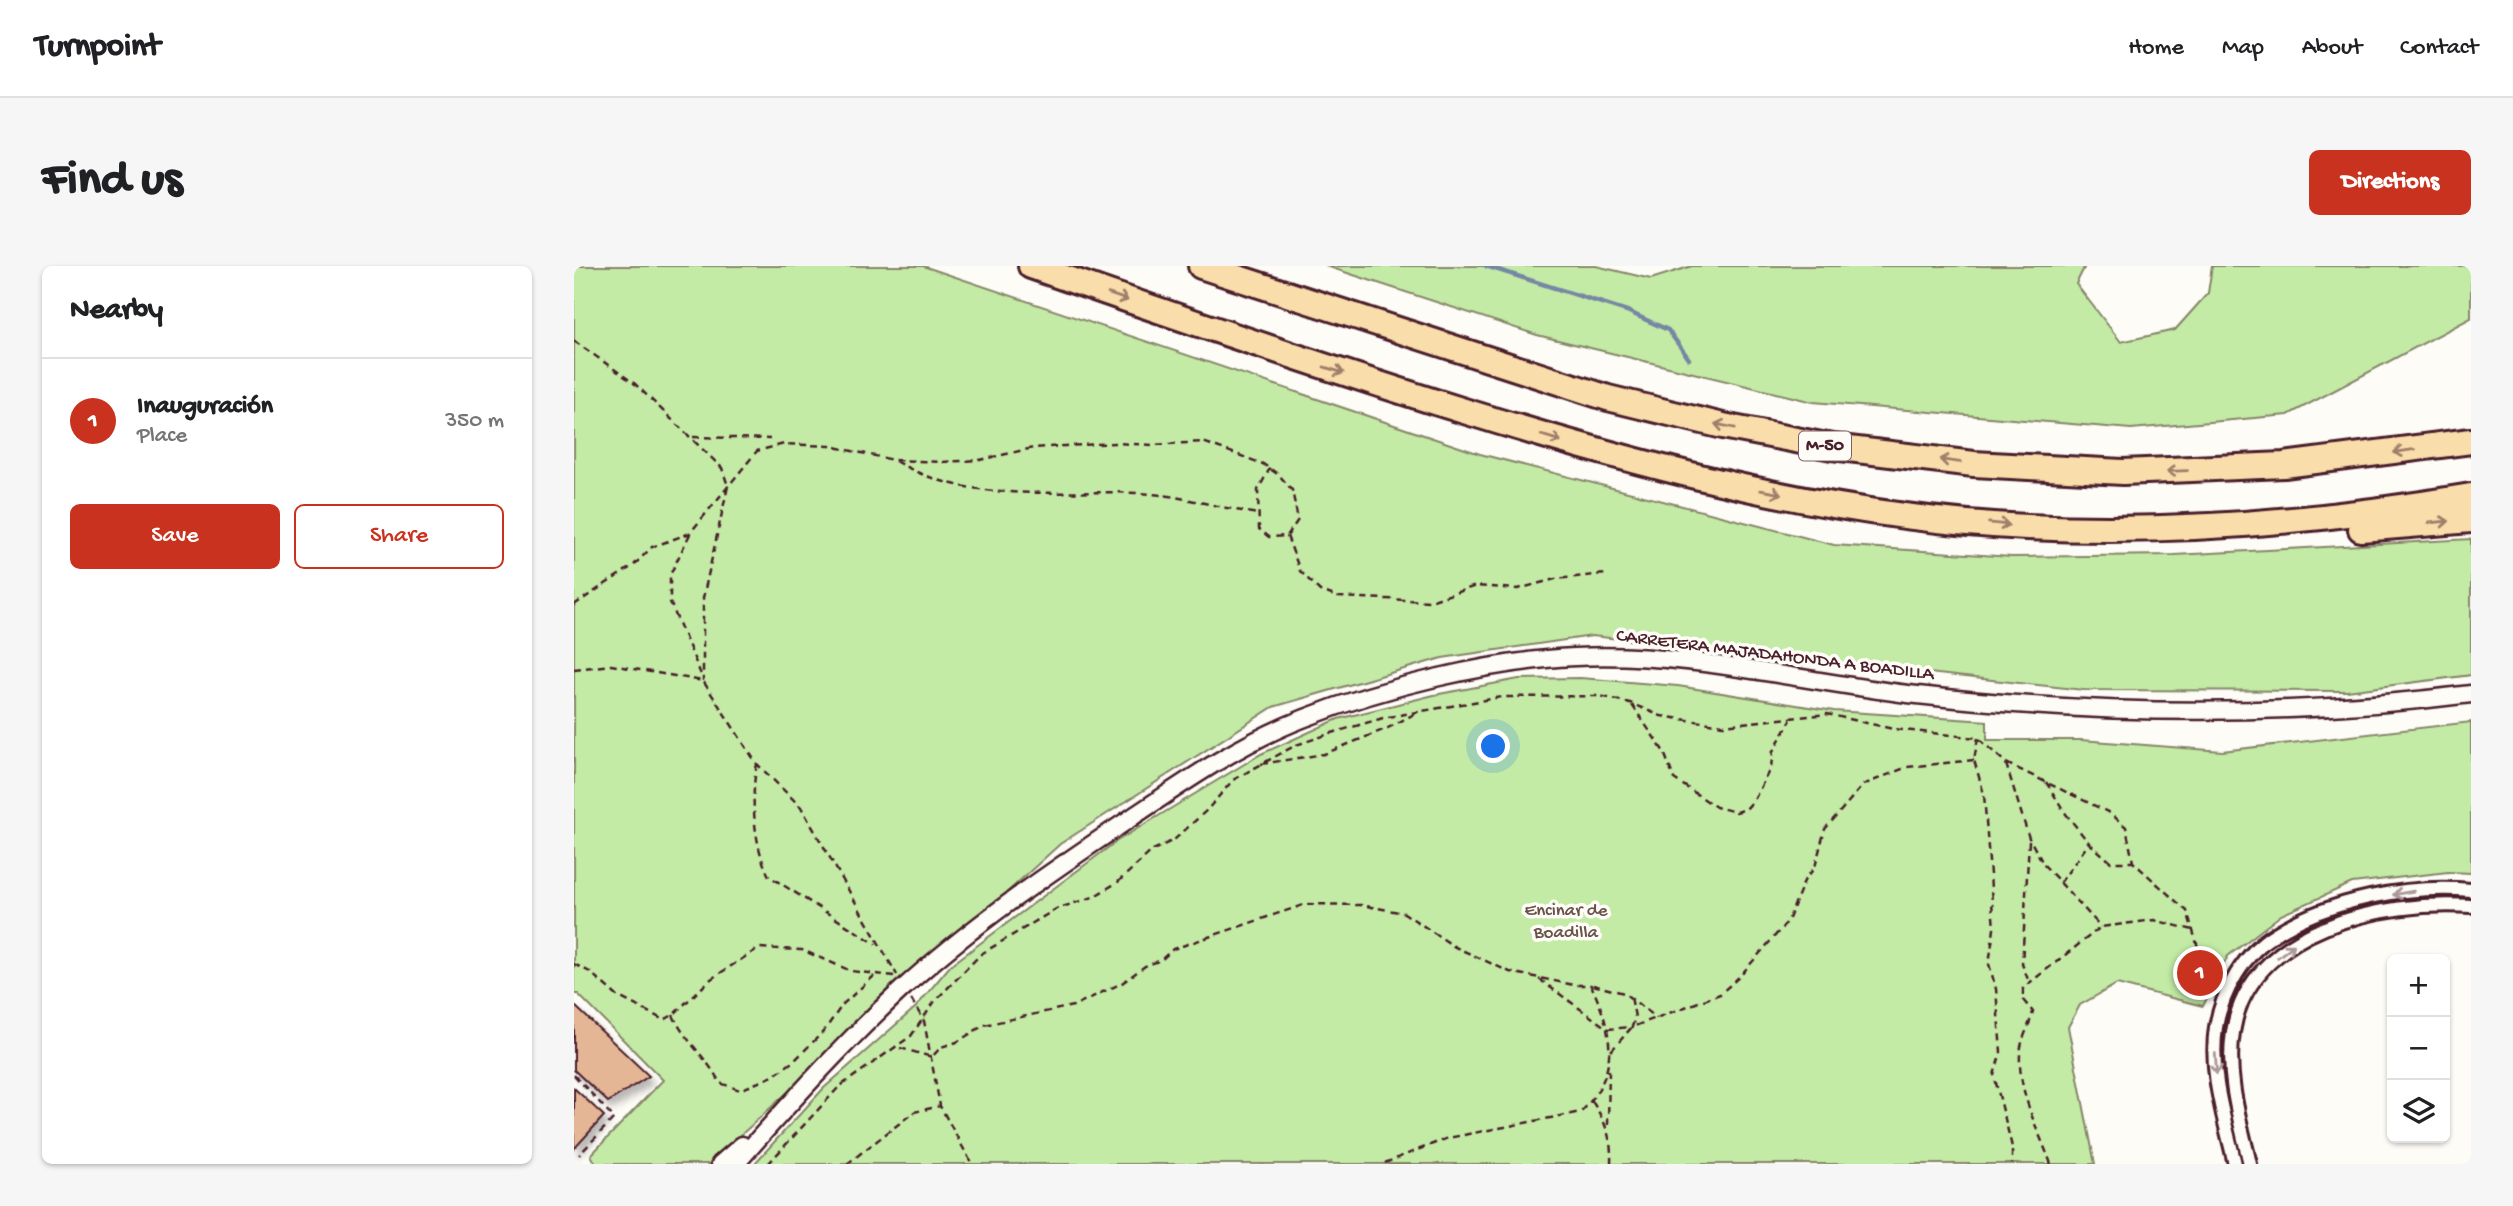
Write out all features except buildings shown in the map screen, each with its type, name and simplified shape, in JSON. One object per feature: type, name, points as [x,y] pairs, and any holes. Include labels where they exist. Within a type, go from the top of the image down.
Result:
[{"type":"highway","points":[[1031,266],[1285,355],[1593,451],[1705,480],[1882,513],[2024,527],[2078,528],[2311,518],[2471,496]]},
{"type":"highway","name":"M-50","points":[[1201,266],[1608,398],[1723,426],[1832,447],[1974,464],[2123,472],[2284,465],[2471,441]]},
{"type":"highway","points":[[2078,528],[2157,539],[2307,533],[2471,520]]},
{"type":"street","name":"CARRETERA MAJADAHONDA A BOADILLA","points":[[736,1164],[818,1072],[904,987],[1011,901],[1111,831],[1235,751],[1303,718],[1438,679],[1518,663],[1575,657],[1620,657],[1704,665],[1900,693],[2097,710],[2266,711],[2410,702],[2471,694]]},
{"type":"street","points":[[2235,1164],[2215,1064],[2216,1027],[2224,997],[2247,959],[2274,934],[2319,913],[2363,900],[2414,891],[2471,890]]},
{"type":"street","points":[[2250,1164],[2230,1063],[2233,1030],[2242,1002],[2263,971],[2286,950],[2324,927],[2365,915],[2418,906],[2471,906]]},
{"type":"street","points":[[720,1164],[774,1120]]},
{"type":"path","points":[[574,341],[634,383],[722,468],[729,486],[703,598],[703,681]]},
{"type":"path","points":[[690,437],[770,439]]},
{"type":"path","points":[[574,964],[590,972],[617,996],[664,1020],[673,1015],[679,1006],[711,979],[759,948],[802,950],[851,971],[897,976],[801,807],[757,764],[703,681],[670,602],[670,575],[690,533],[757,451],[784,444],[830,446],[893,460],[980,460],[1033,448],[1115,443],[1152,445],[1203,442],[1269,468],[1292,490],[1298,520],[1287,536]]},
{"type":"path","points":[[893,460],[935,481],[969,488],[1168,496],[1258,514]]},
{"type":"path","points":[[1269,468],[1258,490],[1259,529],[1269,537],[1287,536]]},
{"type":"path","points":[[574,605],[634,565],[652,547],[690,533]]},
{"type":"path","points":[[1287,536],[1300,571],[1320,591],[1338,597],[1430,601],[1476,586],[1518,589],[1555,579],[1606,574]]},
{"type":"path","points":[[574,669],[611,666],[703,681]]},
{"type":"path","points":[[768,1164],[839,1087],[899,1047],[924,1021],[944,991],[981,954],[1056,908],[1093,897],[1118,882],[1153,850],[1174,841],[1207,810],[1233,780],[1296,745],[1332,733],[1420,710],[1502,697],[1600,696],[1630,703],[1661,716],[1723,725],[1791,720],[1827,714],[1893,729],[1978,738],[2006,763],[2110,813],[2126,828],[2133,862],[2187,911],[2206,974],[2224,997]]},
{"type":"path","points":[[1630,703],[1640,713],[1664,752],[1674,779],[1716,807],[1736,813],[1746,809],[1754,800],[1771,767],[1773,751],[1791,720]]},
{"type":"path","points":[[1258,765],[1324,754],[1388,728],[1420,710]]},
{"type":"path","points":[[1978,738],[1974,760],[1984,794],[1989,840],[1994,929],[1989,964],[1996,989],[2001,1052],[1994,1075],[2012,1147],[2012,1164]]},
{"type":"path","points":[[1536,977],[1608,1029],[1632,1027],[1720,994],[1740,976],[1788,921],[1804,881],[1815,867],[1825,829],[1863,785],[1907,767],[1974,760]]},
{"type":"path","points":[[2006,763],[2029,838],[2044,864],[2101,927]]},
{"type":"path","points":[[757,764],[754,780],[757,828],[763,864],[769,876],[878,945]]},
{"type":"path","points":[[2046,781],[2066,814],[2089,842],[2111,862],[2133,862]]},
{"type":"path","points":[[2029,838],[2022,964],[2029,982]]},
{"type":"path","points":[[2060,883],[2089,842]]},
{"type":"path","points":[[932,1057],[941,1047],[957,1042],[984,1025],[1073,1006],[1122,983],[1146,966],[1161,960],[1173,949],[1306,904],[1361,905],[1404,913],[1474,956],[1510,972],[1574,985],[1591,985],[1631,997],[1657,1018]]},
{"type":"path","points":[[2051,1164],[2027,1105],[2022,1078],[2020,1054],[2032,1013],[2023,1000],[2023,988],[2101,927],[2154,920],[2193,930]]},
{"type":"path","points":[[673,1015],[685,1040],[712,1068],[720,1083],[740,1090],[773,1076],[795,1059],[824,1031],[843,1004],[875,975]]},
{"type":"path","points":[[1591,985],[1608,1029],[1611,1051],[1608,1128]]},
{"type":"path","points":[[904,987],[924,1021],[940,1106],[972,1164]]},
{"type":"path","points":[[1611,1051],[1632,1027],[1635,1017],[1631,997]]},
{"type":"path","points":[[899,1047],[932,1057]]},
{"type":"path","points":[[1382,1164],[1448,1138],[1581,1112],[1592,1101],[1609,1065]]},
{"type":"path","points":[[574,1075],[614,1118],[579,1156]]},
{"type":"path","points":[[1592,1101],[1608,1128],[1611,1164]]},
{"type":"path","points":[[847,1164],[914,1112],[940,1106]]},
{"type":"green space","points":[[574,266],[923,266],[1480,454],[1834,545],[2012,557],[2174,555],[2471,539],[2471,675],[2347,691],[2084,690],[1592,636],[1442,658],[1273,707],[1060,844],[709,1164],[596,1164],[591,1155],[663,1080],[578,994],[574,994]]},
{"type":"green space","points":[[1326,266],[1596,266],[1651,279],[1692,266],[2085,266],[2076,284],[2121,342],[2175,330],[2208,293],[2212,266],[2471,266],[2471,318],[2288,415],[2131,429],[1813,402],[1537,335]]},
{"type":"green space","name":"Encinar de Boadilla","points":[[1580,678],[1678,686],[1834,711],[1987,721],[1987,740],[2081,740],[2222,751],[2471,722],[2471,873],[2448,872],[2352,883],[2281,915],[2228,956],[2203,1006],[2117,984],[2080,1005],[2068,1027],[2095,1164],[754,1164],[824,1088],[916,1007],[950,966],[1117,841],[1261,754],[1338,719],[1434,695],[1519,679]]},
{"type":"waterway","points":[[1486,266],[1627,311],[1668,330],[1689,359]]},
{"type":"place","name":"Inauguración","points":[[2200,973]]}]
